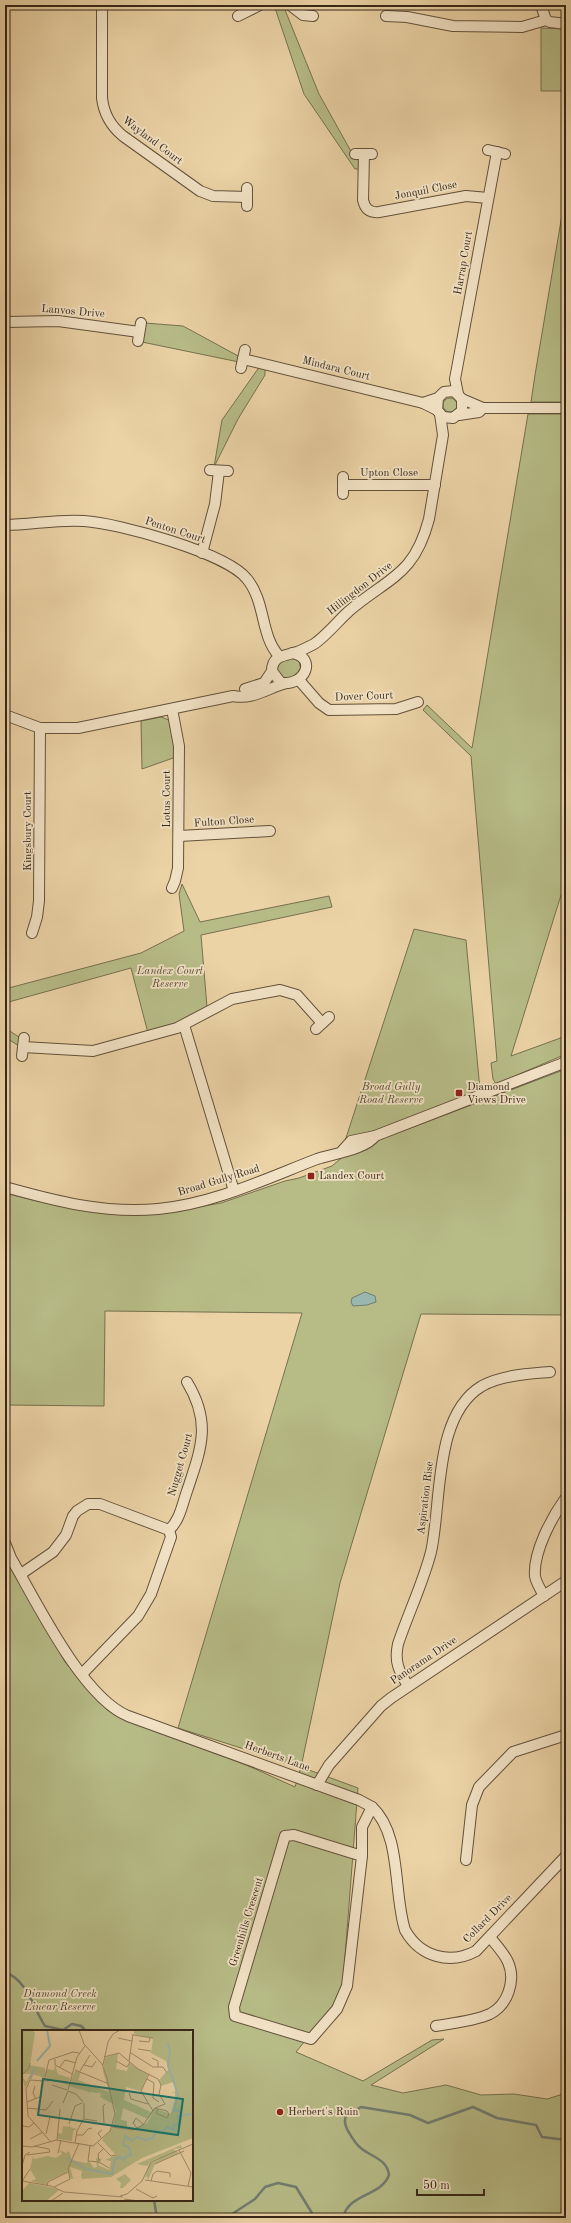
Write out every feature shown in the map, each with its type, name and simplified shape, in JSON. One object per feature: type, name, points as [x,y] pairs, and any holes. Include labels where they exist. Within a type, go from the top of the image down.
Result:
[{"type":"street","name":"Wayland Court","points":[[102,5],[102,98],[105,112],[112,126],[200,191],[213,196],[247,197]]},
{"type":"street","points":[[238,16],[260,5]]},
{"type":"street","points":[[290,5],[303,15],[313,16]]},
{"type":"street","points":[[541,5],[546,20]]},
{"type":"street","points":[[386,16],[406,17],[453,26],[522,27],[546,20],[566,24]]},
{"type":"street","name":"Harrap Court","points":[[460,396],[455,378],[496,152]]},
{"type":"street","name":"Jonquil Close","points":[[363,154],[363,200],[366,213],[466,196],[488,198]]},
{"type":"street","name":"Lanvos Drive","points":[[5,322],[69,322],[139,332]]},
{"type":"street","name":"Mindara Court","points":[[243,359],[423,403],[438,412]]},
{"type":"street","name":"Harrap Court","points":[[441,395],[455,378]]},
{"type":"street","points":[[423,403],[449,391],[483,408],[566,408]]},
{"type":"street","points":[[441,395],[438,412],[446,418],[478,412],[483,408]]},
{"type":"street","points":[[456,416],[463,407],[460,396]]},
{"type":"street","name":"Hillingdon Drive","points":[[292,653],[314,644],[351,609],[396,577],[414,557],[425,533],[435,485],[443,435],[438,412]]},
{"type":"street","name":"Hillingdon Drive","points":[[443,435],[456,416]]},
{"type":"street","points":[[202,553],[215,504],[219,471]]},
{"type":"street","name":"Upton Close","points":[[343,485],[435,485]]},
{"type":"street","name":"Penton Court","points":[[5,525],[65,520],[105,523],[202,553],[227,563],[247,578],[260,603],[271,645],[279,656]]},
{"type":"street","name":"Hillingdon Drive","points":[[306,664],[314,644]]},
{"type":"street","points":[[5,715],[40,728],[78,728],[233,696],[247,696],[260,693],[286,683],[299,680],[304,674],[306,664],[300,656],[292,653],[279,656],[273,662],[272,671],[267,681],[261,685],[240,691],[233,696]]},
{"type":"street","points":[[272,671],[277,680],[286,683]]},
{"type":"street","name":"Dover Court","points":[[299,680],[318,703],[329,710],[396,709],[418,702]]},
{"type":"street","name":"Lotus Court","points":[[172,709],[179,746],[178,875],[172,888]]},
{"type":"street","name":"Kingsbury Court","points":[[32,934],[37,917],[39,901],[40,728]]},
{"type":"street","name":"Fulton Close","points":[[179,836],[270,831]]},
{"type":"street","points":[[23,1047],[93,1051],[184,1026],[226,1001],[280,990],[297,995],[322,1023]]},
{"type":"street","points":[[184,1026],[234,1191]]},
{"type":"street","name":"Broad Gully Road","points":[[5,1187],[81,1206],[123,1210],[158,1209],[180,1206],[234,1191],[342,1151],[360,1147],[375,1136],[566,1062]]},
{"type":"street","name":"Aspiration Rise","points":[[408,1686],[396,1662],[398,1644],[430,1553],[442,1461],[457,1412],[463,1402],[483,1386],[520,1374],[550,1372]]},
{"type":"street","name":"Nugget Court","points":[[169,1530],[178,1517],[202,1442],[202,1417],[187,1382]]},
{"type":"street","points":[[544,1596],[538,1586],[536,1570],[545,1533],[552,1518],[565,1499]]},
{"type":"street","points":[[21,1574],[53,1552],[66,1535],[73,1516],[88,1504],[100,1504],[169,1530],[171,1537],[145,1606],[131,1625],[82,1674]]},
{"type":"street","name":"Herberts Lane","points":[[5,1543],[8,1554],[21,1574],[70,1661],[108,1704],[122,1714],[317,1785],[372,1807]]},
{"type":"street","name":"Panorama Drive","points":[[317,1785],[329,1765],[381,1706],[408,1686],[566,1582]]},
{"type":"street","points":[[466,1860],[472,1805],[479,1787],[513,1752],[566,1735]]},
{"type":"street","points":[[362,1856],[362,1827],[372,1807]]},
{"type":"street","name":"Collard Drive","points":[[372,1807],[380,1814],[388,1830],[402,1921],[409,1937],[426,1952],[445,1959],[467,1956],[476,1951],[566,1856]]},
{"type":"street","name":"Greenhills Crescent","points":[[294,1835],[362,1856],[345,1992],[337,2009],[311,2039],[235,2016],[234,2007],[285,1836],[294,1835]]},
{"type":"street","points":[[436,2026],[478,2018],[492,2013],[502,2005],[511,1985],[509,1964],[490,1937]]},
{"type":"green space","points":[[274,5],[283,5],[319,94],[353,155],[359,161],[360,169],[355,169],[304,94]]},
{"type":"green space","points":[[541,28],[566,29],[566,91],[541,91]]},
{"type":"green space","points":[[566,191],[566,402],[531,402],[535,375]]},
{"type":"green space","points":[[145,323],[183,326],[240,357],[239,362],[142,342]]},
{"type":"green space","points":[[260,366],[265,368],[265,375],[238,419],[214,467],[222,420]]},
{"type":"green space","points":[[447,398],[453,398],[457,402],[457,408],[453,412],[447,412],[443,408],[443,402]]},
{"type":"green space","points":[[528,414],[566,414],[566,879],[511,1056],[566,1036],[566,1054],[496,1084],[493,1079],[491,1063],[497,1061],[471,756],[423,710],[427,705],[472,748]]},
{"type":"green space","points":[[292,658],[299,661],[301,671],[295,677],[283,678],[277,671],[278,665],[283,661]]},
{"type":"green space","points":[[161,717],[169,720],[176,757],[142,769],[141,721]]},
{"type":"green space","name":"Landex Court Reserve","points":[[182,884],[200,922],[329,896],[332,907],[201,935],[207,1007],[174,1025],[148,1033],[131,968],[5,1003],[5,989],[141,953],[184,931],[179,894]]},
{"type":"green space","name":"Broad Gully Road Reserve","points":[[414,929],[466,940],[480,1090],[344,1144]]},
{"type":"green space","points":[[5,1028],[19,1037],[19,1046],[5,1037]]},
{"type":"green space","points":[[566,1069],[566,1315],[421,1314],[340,1583],[301,1767],[178,1728],[302,1313],[105,1311],[104,1406],[5,1405],[5,1193],[37,1201],[163,1213],[221,1203],[332,1166],[346,1154],[371,1143]]},
{"type":"green space","name":"Diamond Creek Linear Reserve","points":[[5,1557],[65,1662],[107,1710],[118,1717],[242,1763],[295,1787],[301,1767],[358,1788],[342,1996],[296,2052],[363,2081],[432,2040],[444,2039],[371,2085],[403,2093],[446,2085],[481,2095],[514,2094],[547,2099],[560,2095],[566,2088],[566,2218],[5,2218]]},
{"type":"water","points":[[365,1292],[375,1296],[376,1302],[367,1305],[353,1306],[351,1302],[352,1298]]},
{"type":"waterway","points":[[5,1972],[13,1976],[25,1988],[45,2026],[63,2030]]},
{"type":"waterway","points":[[63,2030],[72,2024],[81,2026],[85,2030]]},
{"type":"waterway","points":[[343,2218],[346,2210],[351,2204],[379,2187],[385,2182],[389,2175],[385,2165],[360,2147],[353,2140],[347,2129],[345,2122],[346,2116],[361,2107],[410,2115],[428,2123],[473,2107],[497,2118],[536,2125],[542,2137],[566,2140]]},
{"type":"waterway","points":[[219,2218],[229,2216],[255,2199],[265,2187],[278,2183],[296,2187],[315,2218]]},
{"type":"waterway","points":[[154,2201],[157,2218]]},
{"type":"place","name":"Diamond Views Drive","points":[[459,1093]]},
{"type":"place","name":"Landex Court","points":[[311,1176]]},
{"type":"place","name":"Herbert's Ruin","points":[[280,2112]]}]
